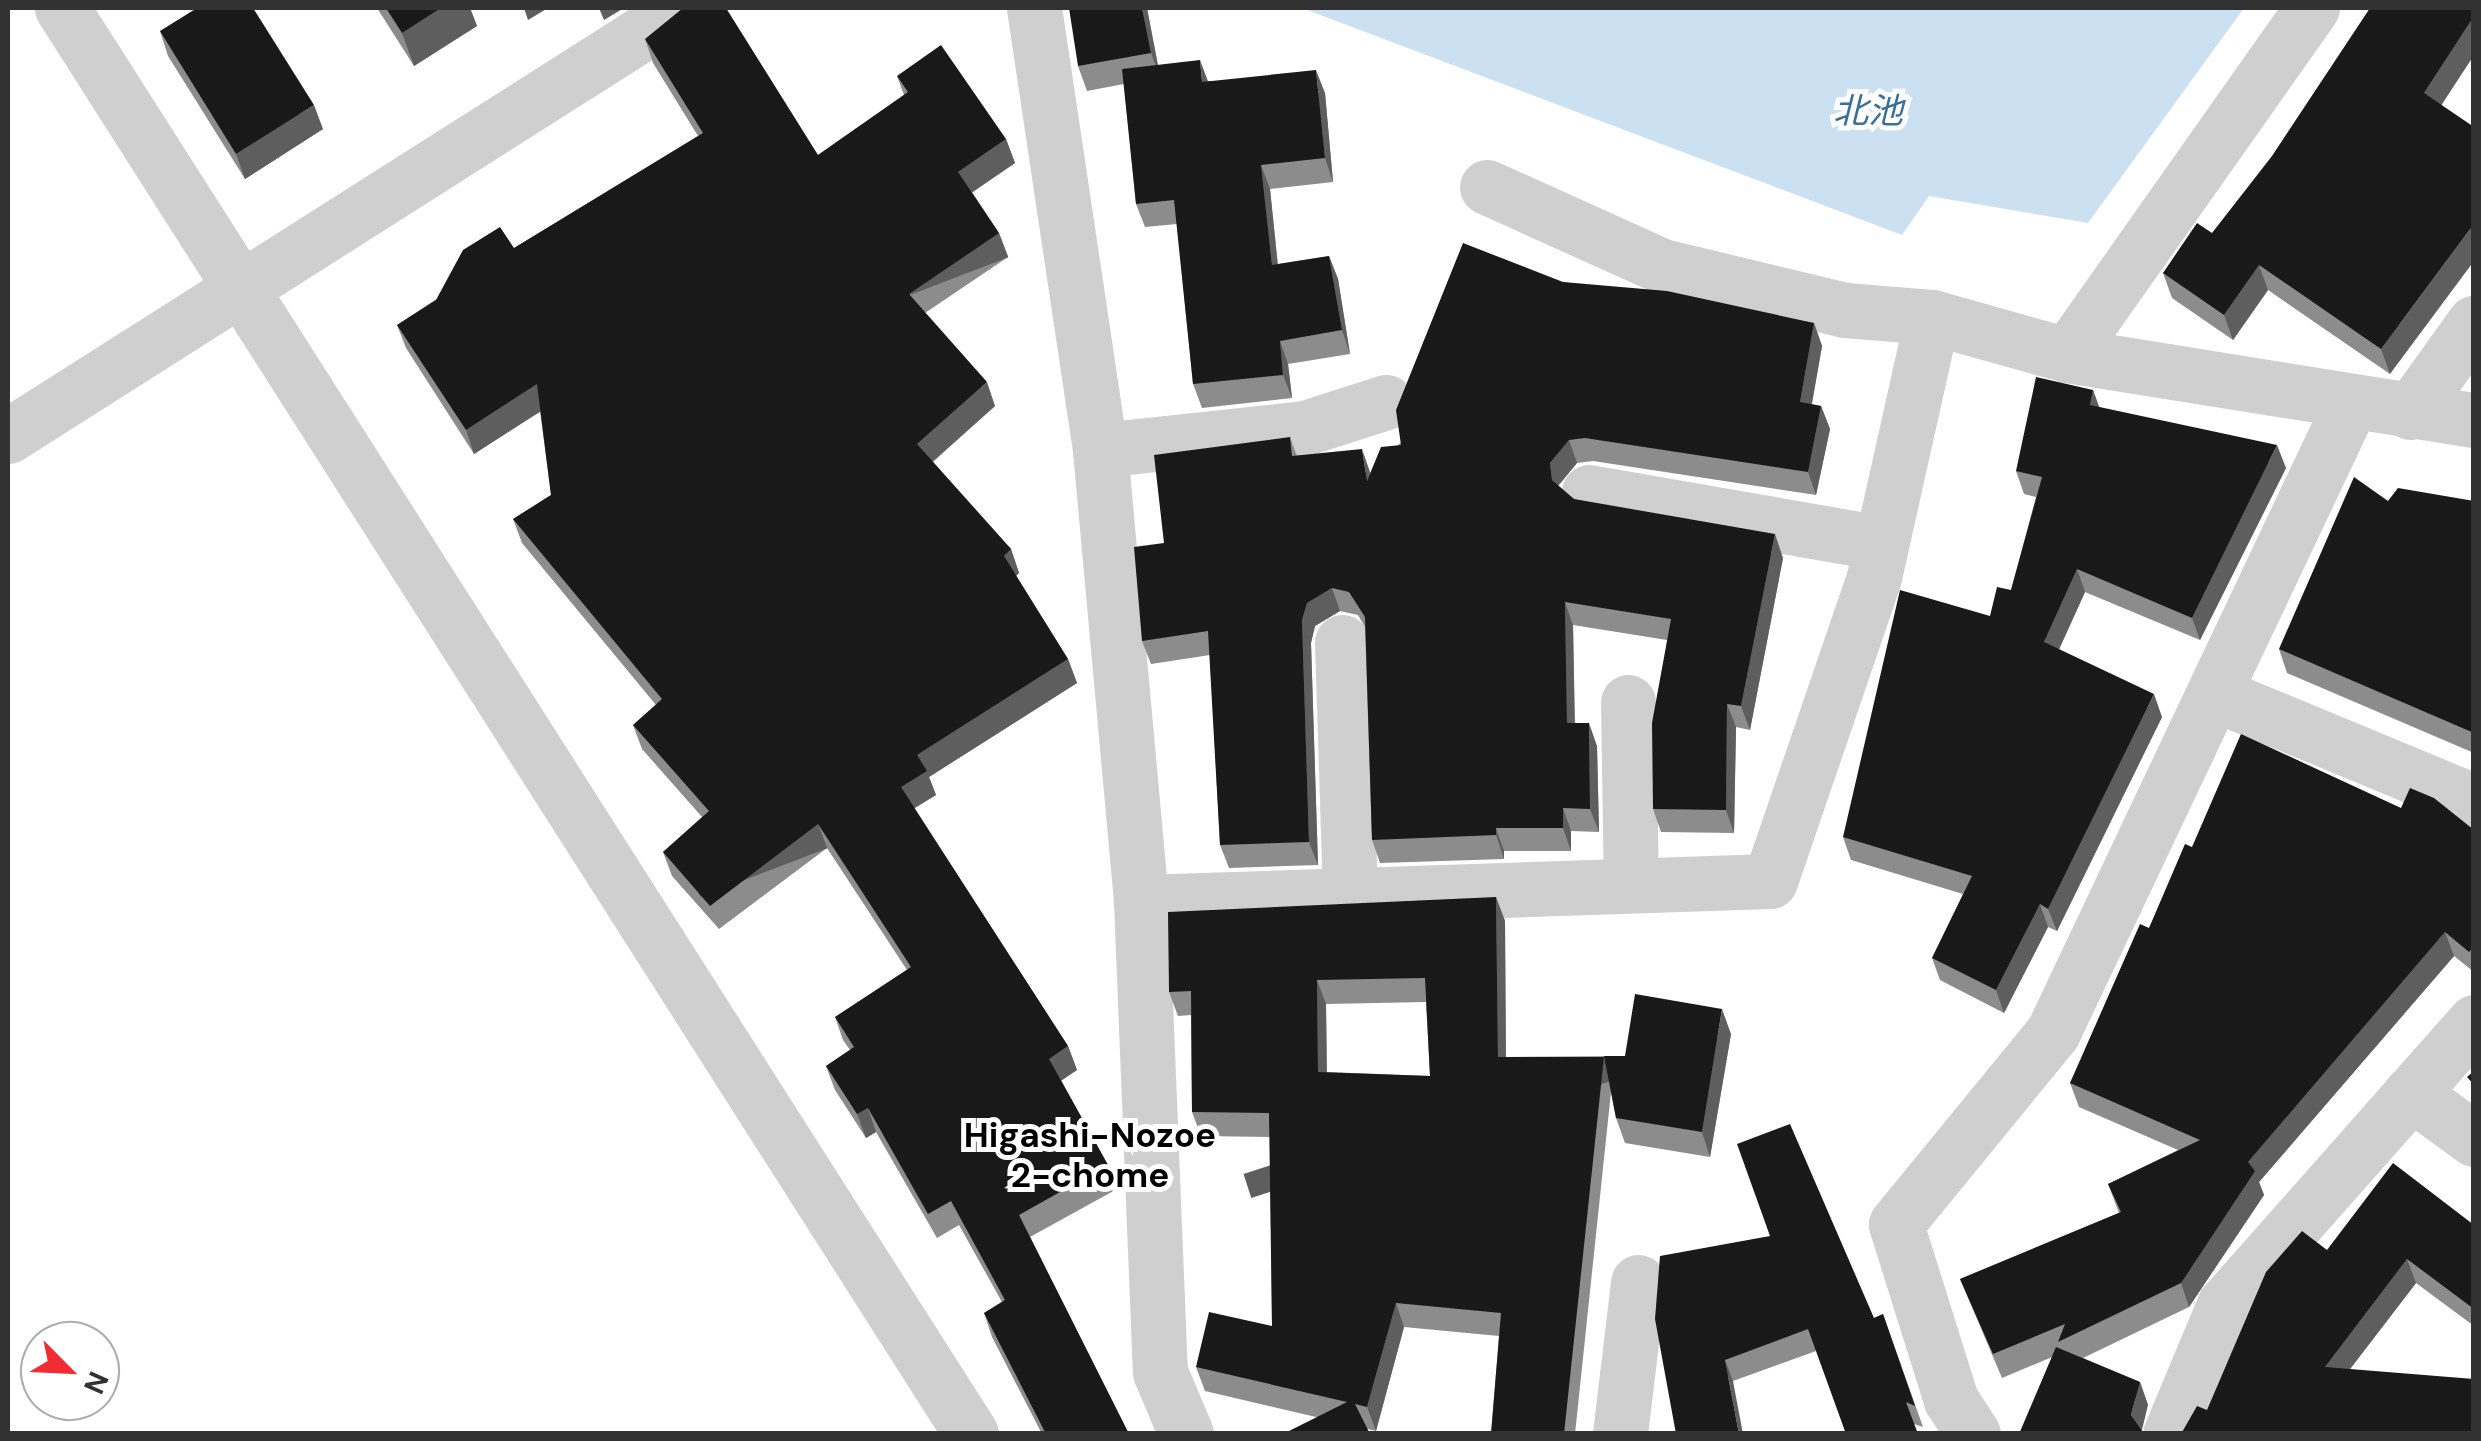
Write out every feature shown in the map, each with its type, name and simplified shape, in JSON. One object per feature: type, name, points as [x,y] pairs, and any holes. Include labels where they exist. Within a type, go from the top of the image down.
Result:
[{"type":"street","points":[[62,8],[970,1434]]},
{"type":"street","points":[[8,436],[240,284],[682,8]]},
{"type":"street","points":[[1034,8],[1100,450],[1142,902],[1160,1372],[1186,1434]]},
{"type":"street","points":[[2068,355],[2312,8]]},
{"type":"street","points":[[1487,187],[1662,266],[1845,310],[1932,317],[2068,355],[2350,405],[2474,420]]},
{"type":"street","points":[[1142,902],[1770,881],[1881,544],[1932,317]]},
{"type":"street","points":[[2410,412],[2474,323]]},
{"type":"street","points":[[1100,450],[1305,428],[1386,402]]},
{"type":"street","points":[[1972,1434],[1951,1400],[1896,1224],[2053,1032],[2220,696],[2350,405]]},
{"type":"street","points":[[1589,492],[1881,544]]},
{"type":"street","points":[[1342,642],[1350,894]]},
{"type":"street","points":[[2220,696],[2474,801]]},
{"type":"street","points":[[1628,702],[1631,883]]},
{"type":"street","points":[[2170,1434],[2224,1305],[2474,1022]]},
{"type":"street","points":[[2411,1093],[2474,1140]]},
{"type":"street","points":[[1620,1434],[1638,1282]]},
{"type":"water","name":"北池","points":[[1302,8],[2244,8],[2088,223],[1929,196],[1902,235]]},
{"type":"building","points":[[197,8],[253,8],[314,105],[236,154],[160,31]]},
{"type":"building","points":[[386,8],[441,8],[402,33]]},
{"type":"building","points":[[683,8],[726,8],[818,155],[908,92],[897,76],[941,45],[1006,139],[958,172],[999,233],[909,294],[987,382],[917,444],[1011,549],[1004,556],[1068,659],[917,755],[927,771],[901,787],[1068,1046],[1049,1059],[1108,1165],[1019,1215],[1129,1434],[1046,1434],[984,1313],[1005,1300],[951,1201],[928,1214],[868,1108],[857,1114],[826,1066],[854,1047],[835,1017],[911,967],[818,824],[710,906],[663,852],[709,811],[633,725],[662,699],[513,519],[551,495],[537,384],[466,430],[397,325],[436,300],[463,250],[500,227],[514,248],[703,133],[645,39]]},
{"type":"building","points":[[1069,8],[1142,8],[1151,53],[1078,66]]},
{"type":"building","points":[[2370,8],[2474,8],[2474,16],[2424,93],[2474,127],[2474,224],[2381,349],[2259,265],[2224,315],[2163,273],[2197,223],[2212,233],[2272,156]]},
{"type":"building","points":[[1200,60],[1202,82],[1316,70],[1325,158],[1261,165],[1272,265],[1329,256],[1342,330],[1280,341],[1283,375],[1193,384],[1174,200],[1136,204],[1122,69]]},
{"type":"building","points":[[1463,243],[1563,282],[1667,291],[1814,323],[1800,402],[1821,406],[1808,472],[1585,438],[1569,440],[1550,463],[1552,480],[1574,499],[1775,534],[1741,706],[1727,704],[1726,810],[1653,809],[1652,723],[1671,619],[1565,602],[1567,723],[1589,723],[1590,809],[1563,808],[1563,828],[1496,828],[1496,835],[1372,840],[1365,617],[1349,592],[1332,588],[1307,603],[1302,620],[1309,842],[1220,845],[1208,631],[1142,641],[1134,547],[1164,543],[1154,455],[1290,437],[1292,456],[1362,449],[1367,481],[1381,447],[1401,445],[1396,410]]},
{"type":"building","points":[[2036,377],[2093,390],[2090,405],[2277,445],[2192,618],[2077,569],[2044,642],[2154,694],[2048,909],[2040,904],[1996,990],[1932,958],[1972,876],[1843,837],[1900,590],[1990,616],[1997,587],[2011,590],[2042,477],[2016,471]]},
{"type":"building","points":[[2354,477],[2388,501],[2398,488],[2474,501],[2474,733],[2279,649]]},
{"type":"building","points":[[2241,734],[2401,808],[2410,788],[2434,798],[2474,830],[2474,946],[2469,952],[2445,932],[2248,1162],[2255,1171],[2181,1283],[2058,1342],[2065,1324],[1993,1354],[1960,1279],[2121,1212],[2108,1184],[2200,1140],[2070,1083],[2140,924],[2149,928],[2185,844],[2192,847]]},
{"type":"building","points":[[1496,897],[1498,1057],[1604,1057],[1564,1434],[1491,1434],[1501,1313],[1396,1303],[1367,1407],[1355,1404],[1370,1434],[1283,1434],[1347,1402],[1196,1367],[1209,1312],[1272,1326],[1269,1113],[1192,1112],[1191,991],[1169,992],[1168,912]],"holes":[[[1425,978],[1430,1076],[1318,1072],[1317,980]]]},
{"type":"building","points":[[1635,994],[1722,1009],[1702,1132],[1616,1118],[1604,1056],[1625,1056]]},
{"type":"building","points":[[1790,1124],[1874,1318],[1883,1314],[1915,1406],[1906,1402],[1918,1434],[1846,1434],[1808,1329],[1725,1360],[1739,1434],[1676,1434],[1655,1319],[1660,1256],[1770,1236],[1737,1144]]},
{"type":"building","points":[[2393,1163],[2474,1225],[2474,1309],[2407,1259],[2325,1367],[2474,1379],[2474,1434],[2181,1434],[2197,1406],[2207,1410],[2266,1272],[2302,1231],[2327,1250]]},
{"type":"building","points":[[2056,1347],[2140,1382],[2131,1415],[2144,1434],[2019,1434]]},
{"type":"district","name":"Higashi-Nozoe 2-chome","points":[[1090,1155]]}]
